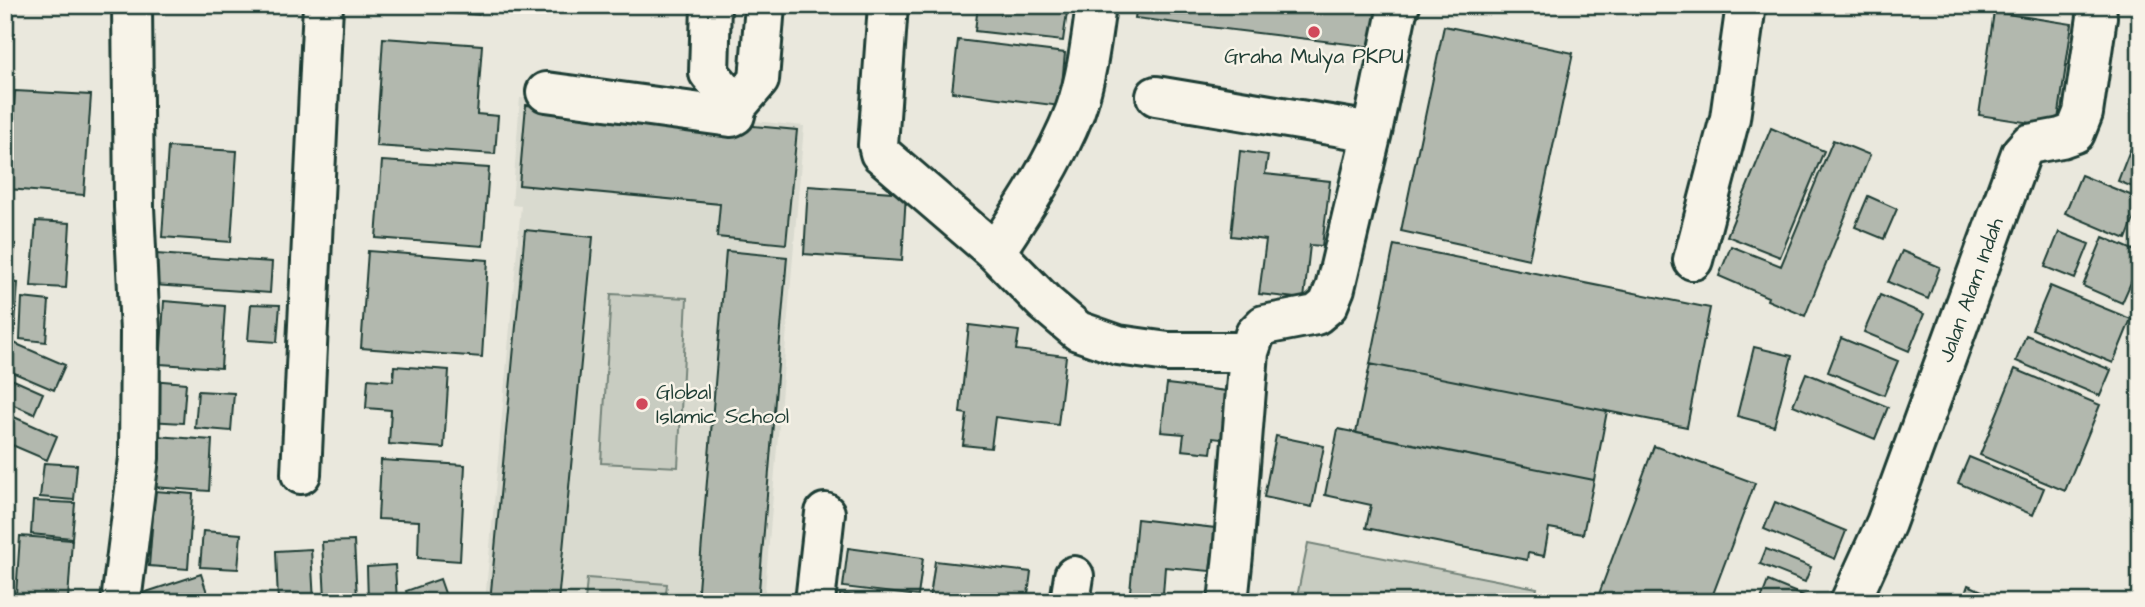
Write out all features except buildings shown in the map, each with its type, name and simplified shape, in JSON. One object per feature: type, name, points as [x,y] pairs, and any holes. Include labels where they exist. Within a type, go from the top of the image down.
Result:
[{"type":"street","points":[[121,602],[139,458],[140,332],[134,207],[132,5]]},
{"type":"street","points":[[301,474],[323,5]]},
{"type":"street","points":[[711,5],[709,73],[737,106]]},
{"type":"street","points":[[546,92],[735,116],[737,106],[759,80],[765,5]]},
{"type":"street","points":[[888,5],[878,145],[880,153],[995,252],[1045,303],[1078,331],[1118,345],[1168,352],[1249,352]]},
{"type":"street","points":[[995,252],[1034,193],[1063,140],[1076,108],[1089,55],[1096,5]]},
{"type":"street","points":[[1228,602],[1249,352],[1255,334],[1264,325],[1316,315],[1328,305],[1335,288],[1372,132],[1396,11],[1400,5]]},
{"type":"street","points":[[1692,260],[1730,118],[1746,5]]},
{"type":"street","name":"Jalan Alam Indah","points":[[1850,602],[1886,523],[2021,153],[2029,144],[2075,133],[2083,113],[2097,17],[2096,5]]},
{"type":"street","points":[[1156,96],[1372,132]]},
{"type":"street","points":[[815,602],[825,513]]},
{"type":"shaded area","name":"Global Islamic School","points":[[520,98],[804,126],[764,602],[485,602],[521,206],[512,205]]},
{"type":"shaded area","points":[[611,294],[687,298],[678,467],[601,463]]},
{"type":"shaded area","points":[[1308,543],[1537,588],[1534,602],[1296,602]]},
{"type":"shaded area","points":[[587,578],[667,584],[665,602],[585,602]]},
{"type":"place","name":"Graha Mulya PKPU","points":[[1314,32]]},
{"type":"place","name":"Global Islamic School","points":[[642,404]]}]
